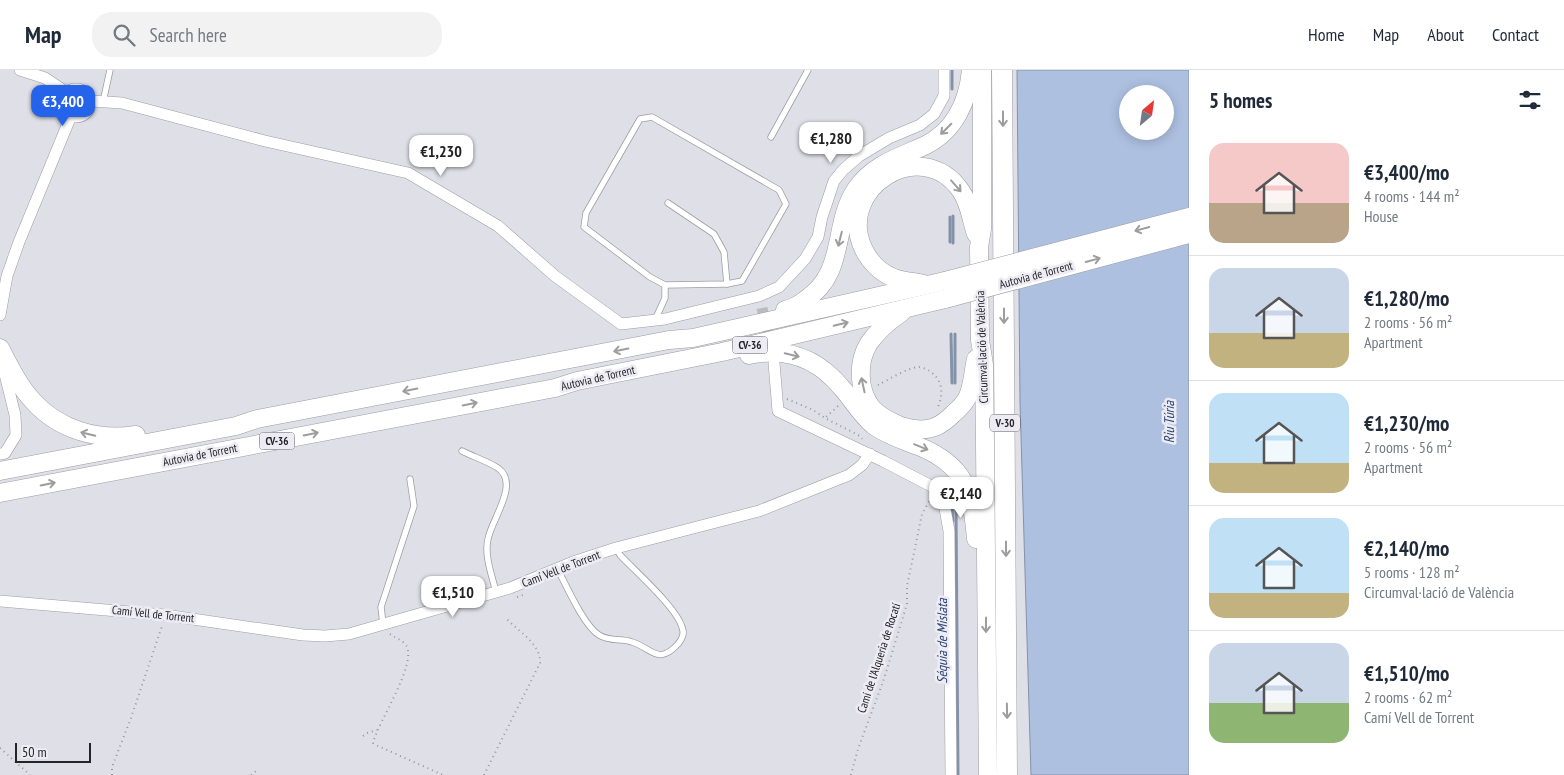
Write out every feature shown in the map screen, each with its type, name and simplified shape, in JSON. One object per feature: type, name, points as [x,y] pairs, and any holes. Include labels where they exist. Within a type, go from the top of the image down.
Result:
[{"type":"highway","points":[[669,340],[691,330],[793,308],[815,294],[832,270],[848,206],[855,190],[866,176],[883,163],[928,144],[942,134],[956,120],[970,87],[971,70]]},
{"type":"highway","name":"Circumval·lació de València","points":[[982,70],[982,228],[979,247],[980,340],[984,365],[988,775]]},
{"type":"highway","name":"Circumval·lació de València","points":[[1002,70],[1008,775]]},
{"type":"highway","points":[[937,283],[893,278],[869,259],[858,231],[858,215],[871,188],[882,178],[896,170],[911,167],[926,167],[939,171],[950,178],[962,192],[969,208],[979,247]]},
{"type":"highway","name":"Autovia de Torrent","points":[[0,471],[236,426],[257,419],[669,340],[693,338],[937,283],[1189,216]]},
{"type":"highway","name":"Autovia de Torrent","points":[[0,493],[554,388],[577,381],[722,352],[945,299],[1189,234]]},
{"type":"highway","points":[[908,308],[878,331],[868,345],[861,367],[863,389],[872,408],[895,424],[921,429],[934,427],[947,420],[959,409],[968,397],[980,340]]},
{"type":"highway","points":[[0,348],[33,402],[51,417],[68,427],[87,434],[108,437],[130,436],[233,418],[257,419]]},
{"type":"highway","points":[[554,388],[580,389],[762,352],[780,352],[815,363],[830,374],[861,413],[874,425],[892,436],[931,451],[947,462],[961,477],[970,495],[977,553],[986,576]]},
{"type":"street","points":[[20,70],[46,78],[66,92]]},
{"type":"street","points":[[91,101],[122,103],[265,140],[408,173],[498,226],[555,276],[621,324],[666,319],[759,296],[778,287],[805,260],[818,237],[822,217],[834,181],[859,156],[889,138],[920,125],[934,114],[944,96],[944,70]]},
{"type":"street","points":[[74,88],[79,88],[87,93],[91,101],[88,111],[76,117],[71,116],[62,106],[63,96],[74,88]]},
{"type":"street","points":[[0,315],[8,276],[16,250],[71,116]]},
{"type":"street","points":[[759,296],[762,308]]},
{"type":"street","points":[[0,348],[16,415],[16,435],[5,453],[0,454]]},
{"type":"street","points":[[774,363],[778,411],[870,454],[936,489],[944,503],[949,532],[951,775]]},
{"type":"street","name":"Camí Vell de Torrent","points":[[0,601],[165,614],[303,635],[349,634],[510,588],[557,568],[616,548],[759,511],[849,475],[862,465],[870,454]]},
{"type":"lane","points":[[103,102],[110,70]]},
{"type":"lane","points":[[771,137],[808,70]]},
{"type":"lane","points":[[652,117],[779,190],[786,204],[742,281],[727,284],[665,285],[650,277],[584,227],[586,213],[640,119],[652,117]]},
{"type":"lane","points":[[668,203],[714,234],[724,252],[727,284]]},
{"type":"lane","points":[[655,320],[665,298],[665,285]]},
{"type":"lane","points":[[462,452],[496,467],[504,473],[507,480],[507,490],[488,539],[487,548],[496,592]]},
{"type":"lane","points":[[383,624],[380,614],[383,600],[414,506],[410,479]]},
{"type":"lane","points":[[557,568],[588,624],[598,635],[610,640],[635,642],[655,655],[664,655],[679,643],[684,636],[682,626],[671,608],[620,556],[616,548]]},
{"type":"path","points":[[878,385],[912,368],[923,368],[930,371],[941,384],[942,393],[938,408],[933,413]]},
{"type":"path","points":[[786,399],[813,410],[860,436],[865,442]]},
{"type":"path","points":[[825,418],[842,402]]},
{"type":"path","name":"Camí de l'Alqueria de Rocatí","points":[[852,775],[858,749],[884,679],[907,604],[907,586],[922,514],[936,489]]},
{"type":"path","points":[[112,775],[112,767],[131,718],[165,614]]},
{"type":"path","points":[[484,775],[540,663],[539,651],[505,617]]},
{"type":"path","points":[[383,624],[388,633],[406,645],[408,654],[399,687],[377,730],[374,743],[443,775]]},
{"type":"path","points":[[363,736],[377,730]]},
{"type":"path","points":[[0,748],[30,775]]},
{"type":"path","points":[[251,775],[256,771]]},
{"type":"water","name":"Riu Túria","points":[[1017,70],[1189,70],[1189,775],[1031,775],[1020,402]]},
{"type":"waterway","name":"Séquia de Mislata","points":[[952,70],[952,89]]},
{"type":"waterway","name":"Séquia de Mislata","points":[[953,216],[953,243]]},
{"type":"waterway","name":"Séquia de Mislata","points":[[950,217],[950,242]]},
{"type":"waterway","name":"Séquia de Mislata","points":[[951,334],[952,383]]},
{"type":"waterway","name":"Séquia de Mislata","points":[[955,334],[955,383]]},
{"type":"waterway","name":"Séquia de Mislata","points":[[952,507],[953,521]]},
{"type":"waterway","name":"Séquia de Mislata","points":[[956,510],[958,775]]},
{"type":"tunnel","points":[[762,308],[770,347]]}]
